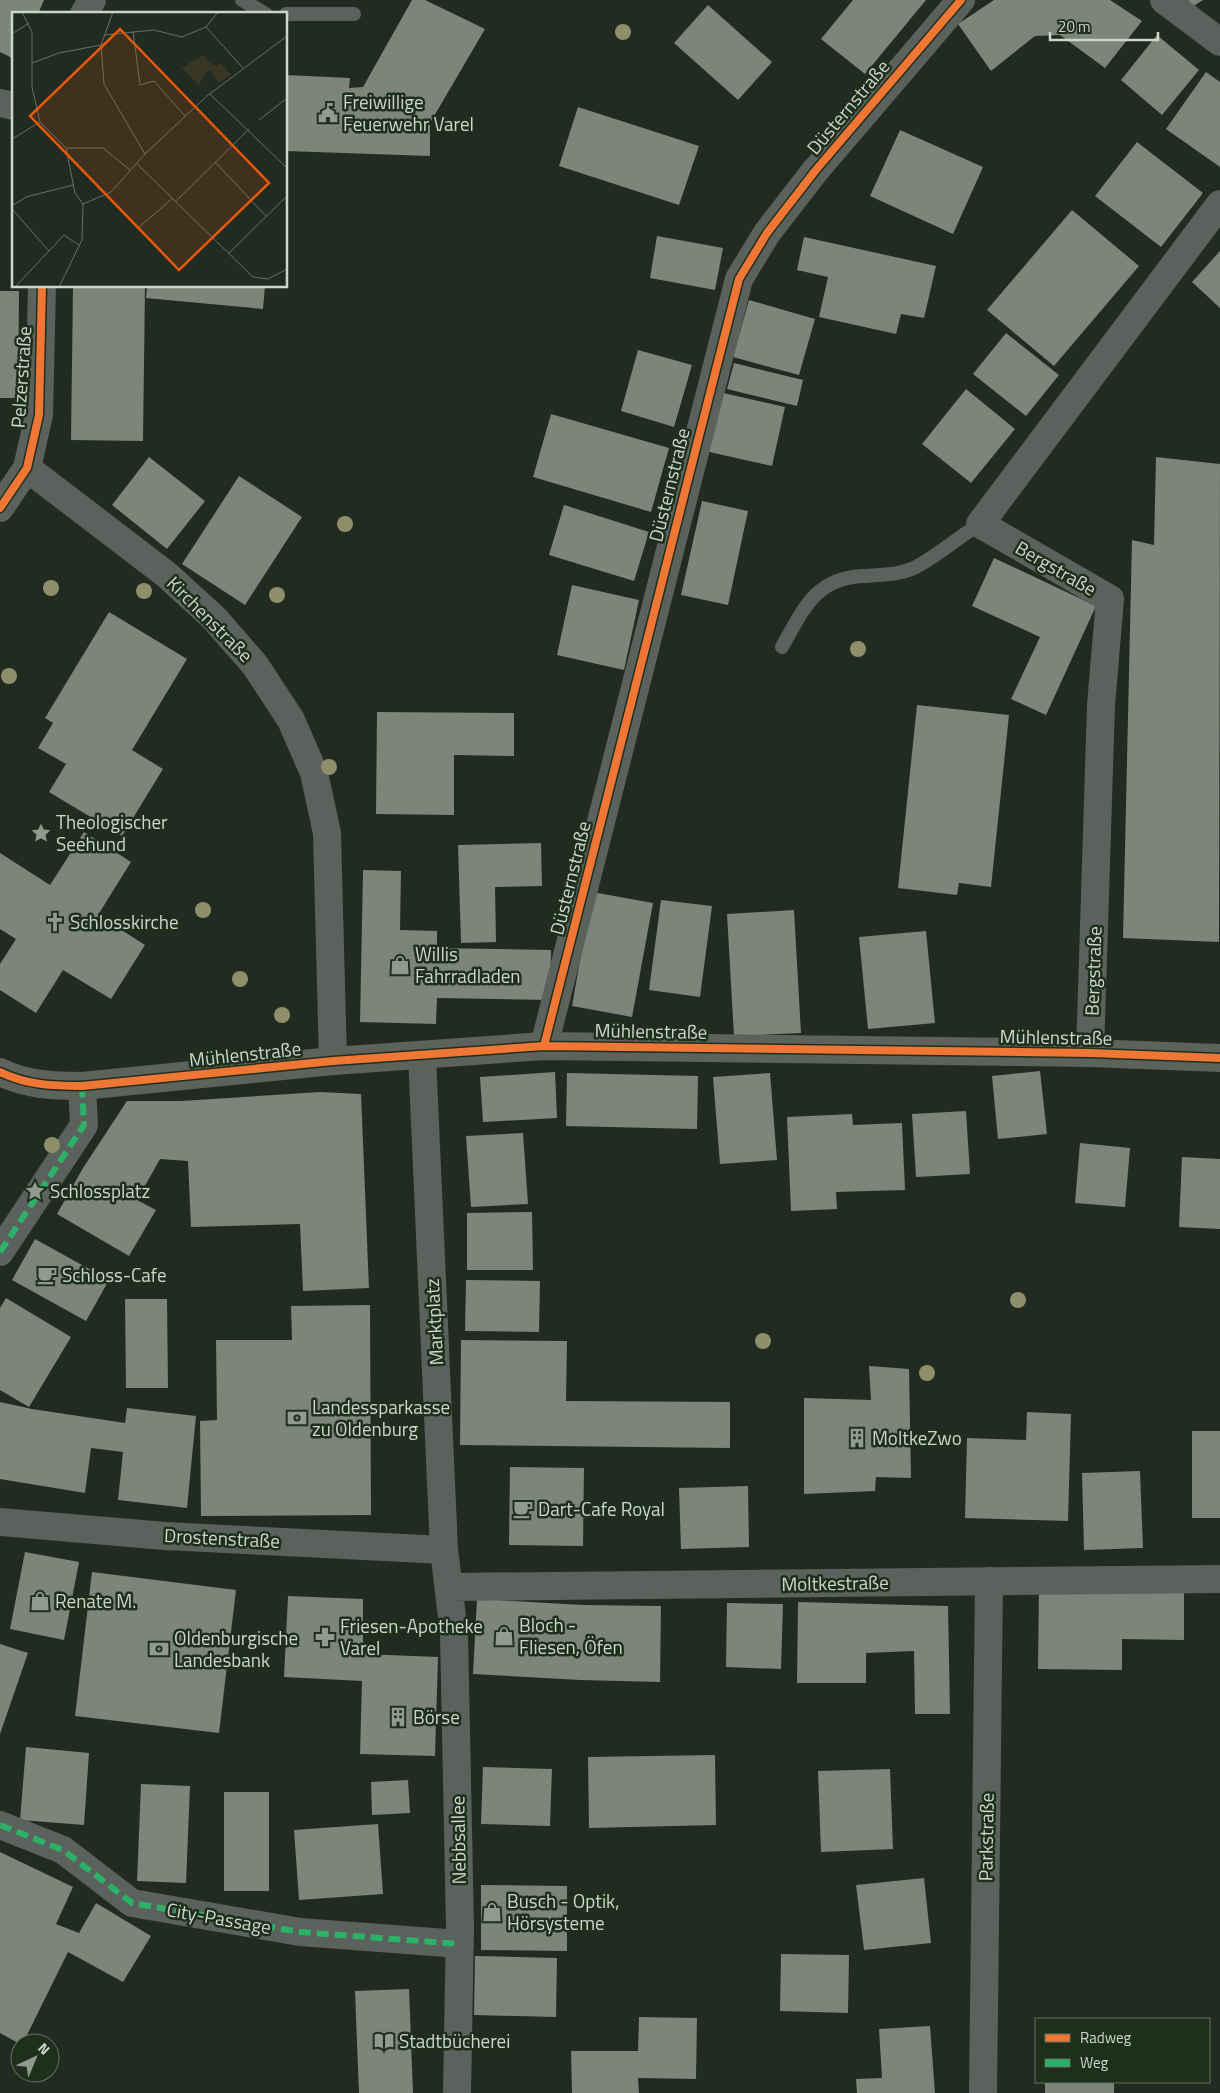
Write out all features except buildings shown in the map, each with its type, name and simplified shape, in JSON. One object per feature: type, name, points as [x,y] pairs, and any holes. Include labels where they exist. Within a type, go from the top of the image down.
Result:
[{"type":"street","points":[[85,12],[92,0]]},
{"type":"street","name":"Düsternstraße","points":[[544,1046],[738,279],[767,233],[815,171],[960,0]]},
{"type":"street","points":[[1164,0],[1220,42]]},
{"type":"street","points":[[980,524],[1220,204]]},
{"type":"street","name":"Pelzerstraße","points":[[27,468],[39,415],[42,288]]},
{"type":"street","points":[[0,508],[27,468]]},
{"type":"street","name":"Kirchenstraße","points":[[27,468],[167,575],[214,618],[255,665],[291,720],[314,773],[327,833],[332,1061]]},
{"type":"street","name":"Bergstraße","points":[[980,524],[1110,599],[1101,705],[1090,1053]]},
{"type":"street","name":"Mühlenstraße","points":[[82,1086],[332,1061],[544,1046],[1090,1053],[1220,1058]]},
{"type":"street","name":"Marktplatz","points":[[422,1056],[444,1550],[449,1587]]},
{"type":"street","points":[[0,1072],[18,1080],[45,1086],[82,1086],[84,1125],[0,1252]]},
{"type":"street","name":"Drostenstraße","points":[[0,1522],[165,1536],[444,1550]]},
{"type":"street","name":"Moltkestraße","points":[[449,1587],[1220,1579]]},
{"type":"street","name":"Parkstraße","points":[[983,2093],[989,1581]]},
{"type":"street","name":"Nebbsallee","points":[[449,1587],[454,1634],[460,1944],[458,2093]]},
{"type":"street","name":"City-Passage","points":[[0,1825],[63,1850],[132,1903],[300,1932],[460,1944]]},
{"type":"lane","points":[[242,0],[263,12]]},
{"type":"lane","points":[[288,14],[354,14]]},
{"type":"lane","points":[[782,648],[806,605],[820,590],[831,582],[848,576],[900,572],[916,567],[980,524]]},
{"type":"marked path","points":[[0,1252],[84,1125],[82,1086]]},
{"type":"marked path","points":[[0,1825],[63,1850],[132,1903],[300,1932],[460,1944]]},
{"type":"cycle path","points":[[544,1046],[739,279],[767,233],[815,171],[961,0]]},
{"type":"cycle path","points":[[0,508],[27,468],[39,415],[42,288]]},
{"type":"cycle path","points":[[0,1072],[20,1080],[40,1084],[82,1086],[333,1061],[544,1046],[1090,1053],[1220,1058]]},
{"type":"place","name":"Freiwillige Feuerwehr Varel","points":[[328,113]]},
{"type":"place","name":"Theologischer Seehund","points":[[41,833]]},
{"type":"place","name":"Schlosskirche","points":[[55,922]]},
{"type":"place","name":"Willis Fahrradladen","points":[[400,965]]},
{"type":"place","name":"Schlossplatz","points":[[35,1191]]},
{"type":"place","name":"Schloss-Cafe","points":[[47,1275]]},
{"type":"place","name":"Landessparkasse zu Oldenburg","points":[[297,1418]]},
{"type":"place","name":"MoltkeZwo","points":[[857,1438]]},
{"type":"place","name":"Dart-Cafe Royal","points":[[523,1509]]},
{"type":"place","name":"Renate M.","points":[[40,1601]]},
{"type":"place","name":"Bloch - Fliesen, Öfen","points":[[504,1636]]},
{"type":"place","name":"Friesen-Apotheke Varel","points":[[325,1637]]},
{"type":"place","name":"Oldenburgische Landesbank","points":[[159,1649]]},
{"type":"place","name":"Börse","points":[[398,1717]]},
{"type":"place","name":"Busch - Optik, Hörsysteme","points":[[492,1912]]},
{"type":"place","name":"Stadtbücherei","points":[[384,2041]]}]
